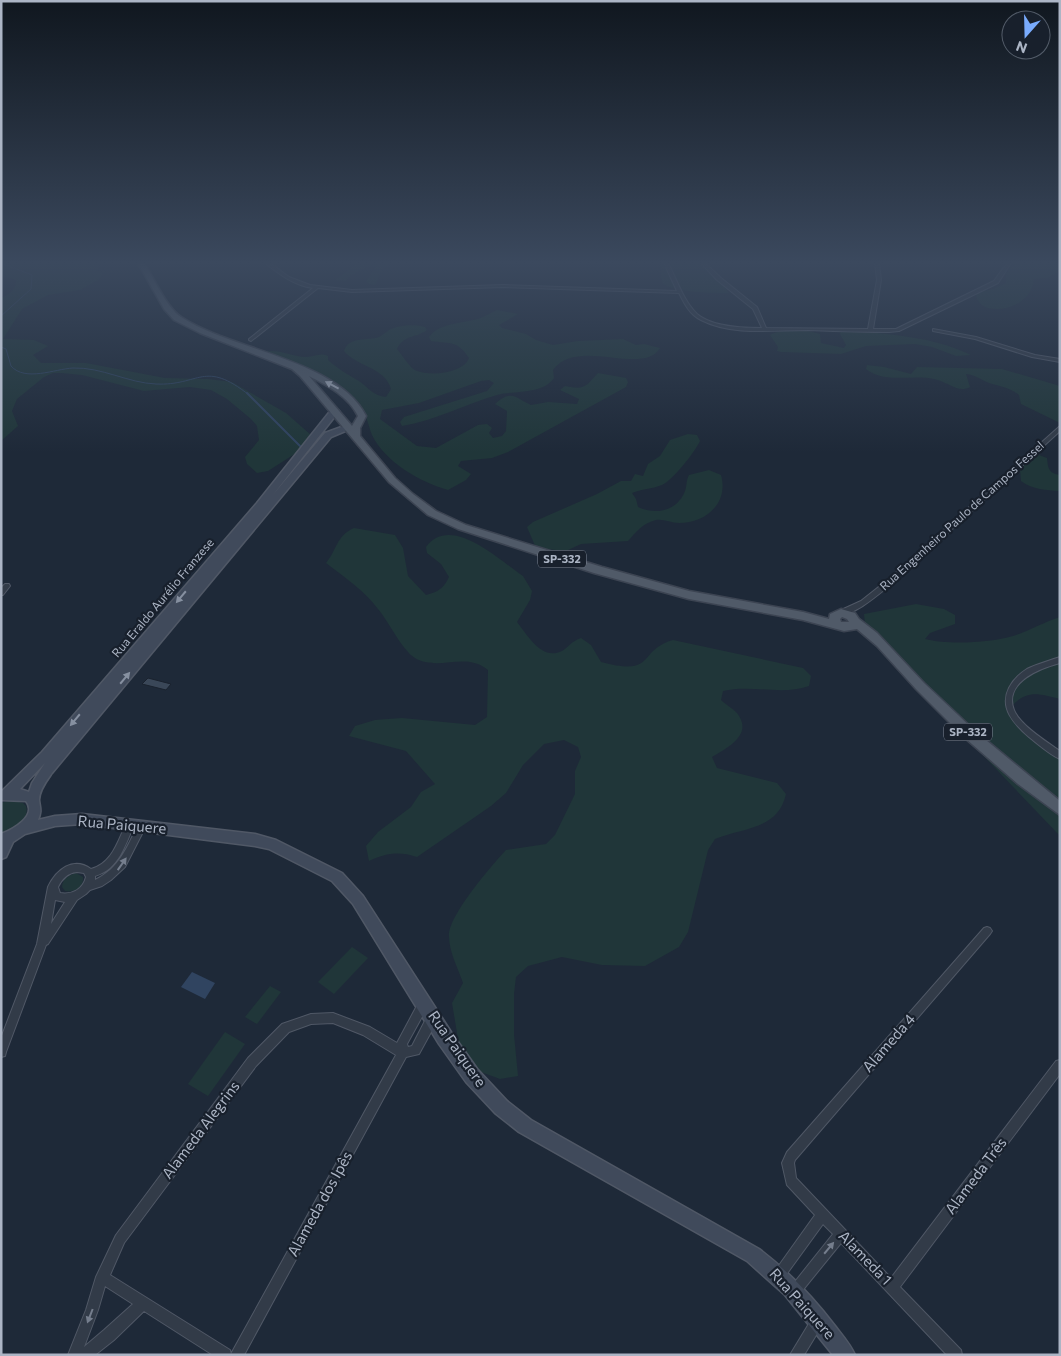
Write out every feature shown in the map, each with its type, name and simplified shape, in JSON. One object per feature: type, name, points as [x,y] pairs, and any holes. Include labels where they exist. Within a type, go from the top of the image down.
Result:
[{"type":"main road","name":"SP-332","points":[[196,326],[336,387],[357,406]]},
{"type":"main road","name":"SP-332","points":[[296,369],[303,374],[392,480],[415,502],[438,516],[462,527],[661,588],[736,606],[845,620],[884,647],[955,720],[1060,809]]},
{"type":"main road","points":[[352,431],[359,420],[357,406],[343,405],[335,412],[347,421],[359,420]]},
{"type":"main road","name":"Rua Eraldo Aurélio Franzese","points":[[3,797],[46,755],[260,505],[335,412]]},
{"type":"main road","name":"Rua Eraldo Aurélio Franzese","points":[[25,829],[34,818],[36,787],[48,769],[328,435],[336,432],[352,431]]},
{"type":"main road","points":[[3,797],[26,795],[55,821]]},
{"type":"main road","name":"Rua Paiquere","points":[[4,840],[25,829],[55,821],[82,819],[136,825],[255,840],[271,844],[308,861],[337,878],[358,900],[472,1076],[501,1107],[525,1126],[754,1255],[779,1275],[819,1320],[845,1355]]},
{"type":"main road","points":[[1,854],[4,840]]},
{"type":"street","points":[[251,340],[268,326]]},
{"type":"street","points":[[735,326],[870,331],[897,330],[905,326]]},
{"type":"street","points":[[870,331],[871,326]]},
{"type":"street","points":[[935,330],[982,339],[1034,356],[1060,361]]},
{"type":"street","name":"Rua Engenheiro Paulo de Campos Fessel","points":[[845,620],[1060,428]]},
{"type":"street","points":[[1,594],[7,586]]},
{"type":"street","name":"Rua Engenheiro Paulo de Campos Fessel","points":[[845,620],[863,603]]},
{"type":"street","points":[[1060,660],[1018,677],[1012,686],[1008,700],[1011,714],[1030,734],[1060,756]]},
{"type":"street","points":[[1,1052],[42,944],[53,887],[59,876],[70,869],[82,868],[90,873],[103,871],[136,825]]},
{"type":"street","points":[[42,944],[74,897],[87,887],[107,880],[122,867],[136,825]]},
{"type":"street","points":[[87,887],[90,873]]},
{"type":"street","points":[[53,887],[54,892],[61,898],[74,897]]},
{"type":"street","name":"Alameda 4","points":[[792,1156],[987,931]]},
{"type":"street","points":[[424,1003],[402,1043],[403,1053],[414,1050],[433,1018]]},
{"type":"street","name":"Alameda Alegrins","points":[[74,1355],[92,1310],[102,1277],[120,1240],[252,1062],[286,1028],[312,1019],[333,1018],[366,1031],[403,1053]]},
{"type":"street","name":"Alameda dos Ipês","points":[[237,1355],[403,1053]]},
{"type":"street","name":"Alameda Três","points":[[893,1286],[1060,1065]]},
{"type":"street","name":"Alameda 1","points":[[792,1156],[788,1164],[791,1181],[893,1286],[956,1355]]},
{"type":"street","points":[[779,1275],[823,1214]]},
{"type":"street","points":[[794,1292],[841,1233]]},
{"type":"street","points":[[102,1277],[225,1355]]},
{"type":"street","points":[[84,1355],[144,1303]]},
{"type":"street","points":[[796,1355],[819,1320]]},
{"type":"green space","points":[[1,326],[11,326],[3,339],[34,340],[48,346],[33,355],[41,363],[86,363],[165,378],[208,379],[232,382],[286,413],[311,435],[315,441],[268,471],[257,473],[247,464],[245,457],[259,440],[257,426],[227,399],[211,390],[190,387],[144,391],[82,375],[53,373],[44,377],[17,399],[12,411],[18,426],[1,441]]},
{"type":"green space","points":[[444,326],[500,326],[553,345],[578,341],[623,339],[636,345],[644,344],[660,348],[652,356],[639,359],[577,356],[564,360],[553,370],[554,378],[536,390],[497,395],[414,424],[402,426],[400,422],[404,417],[487,391],[494,383],[489,380],[481,381],[419,403],[382,410],[380,419],[417,446],[436,448],[478,425],[487,424],[492,428],[489,433],[493,438],[502,436],[506,431],[507,411],[495,404],[506,397],[513,396],[531,405],[548,402],[577,404],[579,399],[560,390],[565,386],[577,388],[584,386],[598,373],[626,378],[628,382],[626,387],[508,452],[492,458],[461,461],[458,466],[471,474],[466,480],[448,490],[426,482],[404,470],[385,454],[372,435],[362,410],[352,399],[314,375],[263,352],[279,352],[304,357],[328,356],[328,360],[339,369],[374,393],[386,397],[391,389],[388,382],[383,376],[356,361],[344,351],[346,346],[354,341],[379,337],[397,327],[425,327],[427,330],[406,339],[397,349],[410,366],[417,371],[443,373],[460,368],[469,358],[461,348],[453,344],[431,341],[429,337]]},
{"type":"green space","points":[[847,329],[940,343],[971,355],[956,356],[932,347],[915,344],[866,346],[841,354],[781,352],[777,351],[778,347],[770,335],[781,331],[809,331],[820,334],[821,343],[844,348],[846,345],[840,334],[841,330]]},
{"type":"green space","points":[[867,365],[911,374],[917,367],[1002,369],[1060,386],[1060,423],[1021,404],[1019,395],[1012,390],[989,383],[973,375],[966,374],[970,387],[961,389],[934,379],[890,377],[873,374],[866,369]]},
{"type":"green space","points":[[688,434],[697,435],[700,441],[678,472],[662,485],[632,493],[638,507],[651,511],[665,510],[677,503],[681,498],[689,475],[709,470],[721,475],[723,485],[722,494],[718,502],[706,515],[689,522],[651,521],[640,528],[628,541],[581,544],[566,551],[536,548],[527,527],[533,522],[597,494],[621,481],[631,481],[635,474],[643,476],[648,464],[660,456],[670,440]]},
{"type":"green space","points":[[1036,454],[1047,458],[1050,470],[1060,475],[1060,491],[1035,488],[1021,481],[1020,470],[1026,455]]},
{"type":"green space","points":[[354,528],[395,535],[403,548],[408,576],[426,595],[440,589],[449,577],[441,564],[427,553],[426,547],[436,538],[448,535],[462,537],[489,551],[523,576],[532,591],[530,600],[517,622],[536,646],[548,653],[562,651],[581,638],[591,645],[601,662],[619,666],[631,666],[639,664],[662,644],[673,640],[803,668],[811,676],[809,686],[798,689],[734,689],[723,691],[721,700],[738,714],[742,723],[742,730],[740,736],[730,746],[712,757],[717,768],[777,783],[786,794],[782,806],[776,815],[758,826],[715,839],[708,850],[688,932],[679,947],[645,966],[602,965],[562,957],[528,966],[516,977],[514,1035],[518,1076],[500,1079],[481,1072],[464,1057],[458,1039],[452,1003],[463,983],[450,948],[449,936],[451,927],[463,904],[506,850],[546,844],[555,835],[575,794],[575,771],[581,757],[578,747],[564,740],[544,744],[523,765],[506,793],[491,806],[417,857],[393,854],[369,861],[366,846],[378,832],[411,807],[421,792],[435,784],[406,751],[349,736],[355,726],[375,720],[402,718],[475,725],[487,717],[488,670],[470,662],[424,662],[410,654],[373,602],[326,563],[340,539]]},
{"type":"green space","points":[[916,604],[944,609],[955,615],[955,624],[930,633],[925,639],[945,642],[969,642],[1003,638],[1019,634],[1060,617],[1060,699],[1034,694],[1022,697],[1011,707],[1014,716],[1060,760],[1060,836],[915,684],[865,624],[864,614]]},
{"type":"green space","points":[[11,800],[23,803],[26,806],[26,817],[20,824],[1,834],[1,803]]},
{"type":"green space","points":[[76,873],[83,877],[82,884],[78,889],[65,891],[62,887],[63,882],[68,876]]},
{"type":"green space","points":[[352,947],[368,958],[334,994],[318,982]]},
{"type":"green space","points":[[270,986],[281,992],[257,1024],[245,1017]]},
{"type":"green space","points":[[225,1032],[245,1044],[208,1096],[188,1084]]},
{"type":"water","points":[[192,972],[215,983],[205,999],[181,987]]},
{"type":"building","points":[[148,678],[171,684],[166,690],[142,684]]},
{"type":"waterway","points":[[1,347],[6,349],[11,366],[17,371],[24,373],[32,374],[84,368],[135,381],[156,384],[171,384],[211,376],[222,378],[249,395]]},
{"type":"waterway","points":[[249,395],[300,446]]}]
